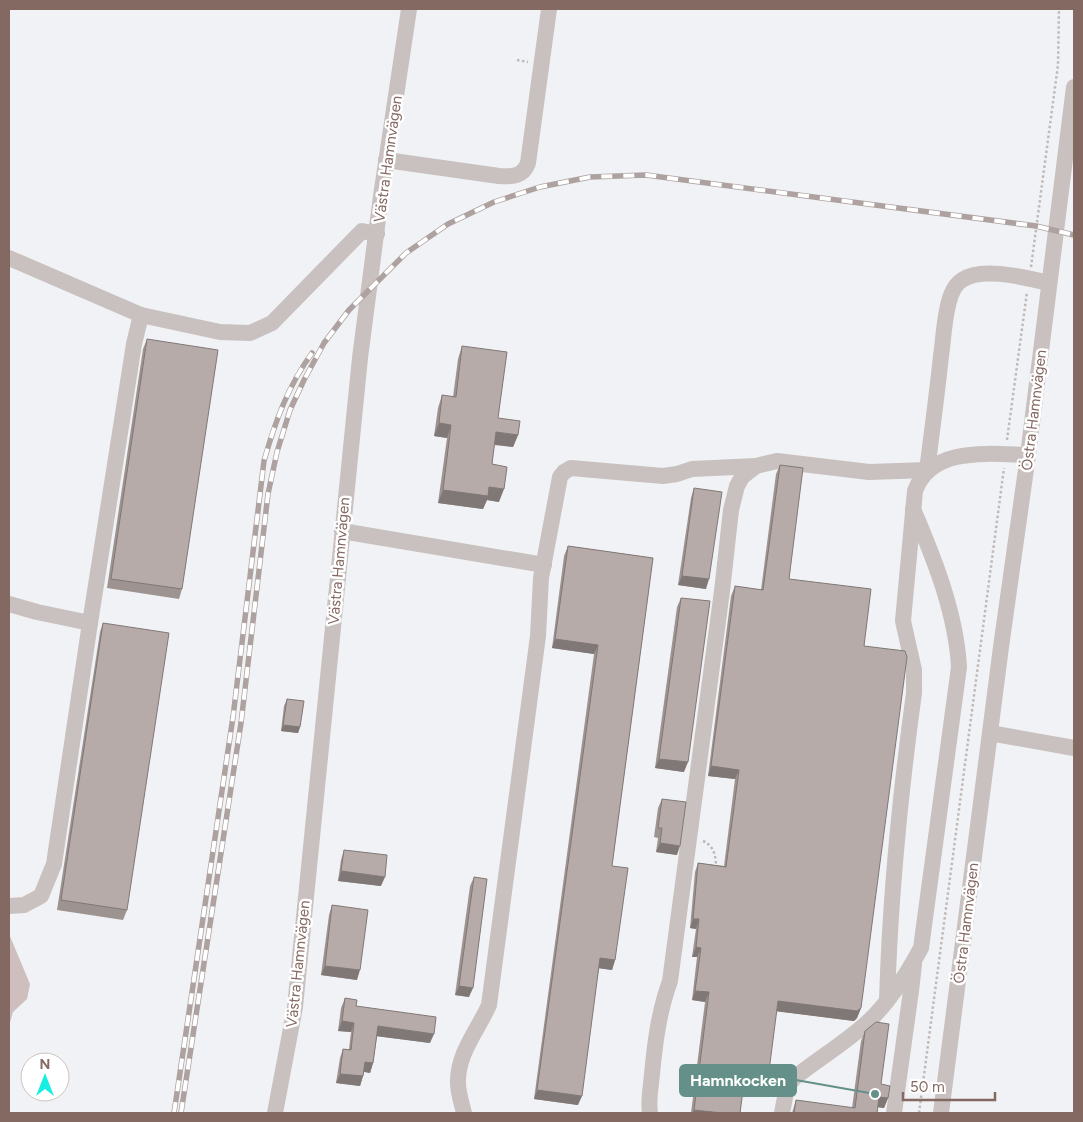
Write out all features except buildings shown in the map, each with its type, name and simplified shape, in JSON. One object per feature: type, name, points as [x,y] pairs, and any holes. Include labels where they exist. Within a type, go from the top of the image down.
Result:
[{"type":"street","name":"Västra Hamnvägen","points":[[275,1113],[295,1007],[360,358],[386,160],[409,9]]},
{"type":"street","points":[[386,160],[499,176],[512,177],[521,173],[528,163],[548,9]]},
{"type":"street","name":"Östra Hamnvägen","points":[[941,1113],[1049,283],[1069,175],[1074,87]]},
{"type":"street","points":[[9,258],[142,315],[220,332],[250,333],[272,323],[362,231],[377,234]]},
{"type":"street","points":[[927,470],[945,324],[951,295],[957,285],[962,279],[972,276],[1002,274],[1049,283]]},
{"type":"street","points":[[9,906],[24,905],[41,896],[54,864],[134,344],[142,315]]},
{"type":"street","points":[[887,1001],[892,892],[914,693],[914,670],[904,634],[903,622],[913,509],[918,482],[927,470],[944,460],[977,455],[1028,455]]},
{"type":"street","points":[[464,1113],[458,1083],[459,1072],[467,1045],[482,1021],[489,1005],[538,636],[541,586],[560,477],[571,468],[663,476],[692,469],[756,466],[777,461],[869,472],[927,470]]},
{"type":"street","points":[[650,1113],[656,1037],[660,1012],[670,981],[731,510],[737,486],[742,477],[756,466]]},
{"type":"street","points":[[782,1113],[787,1087],[794,1078],[854,1034],[878,1012],[914,962],[921,948],[958,667],[956,639],[944,593],[913,509]]},
{"type":"street","points":[[342,531],[544,564]]},
{"type":"street","points":[[9,604],[90,623]]},
{"type":"street","points":[[990,733],[1074,748]]},
{"type":"street","points":[[894,1113],[912,991],[914,962]]},
{"type":"path","points":[[919,1113],[1058,65],[1058,9]]},
{"type":"path","points":[[689,838],[709,843],[716,863],[716,874]]},
{"type":"shaded area","points":[[9,934],[30,984],[27,999],[13,1012],[9,1026]]},
{"type":"railway","points":[[181,1113],[241,723],[268,494],[277,452],[290,410],[324,343],[349,310],[406,253],[448,224],[494,202],[540,187],[590,177],[646,175],[1036,226],[1074,235]]},
{"type":"railway","points":[[174,1113],[233,717],[264,461],[289,391],[312,353]]},
{"type":"place","name":"Hamnkocken","points":[[875,1094]]}]
